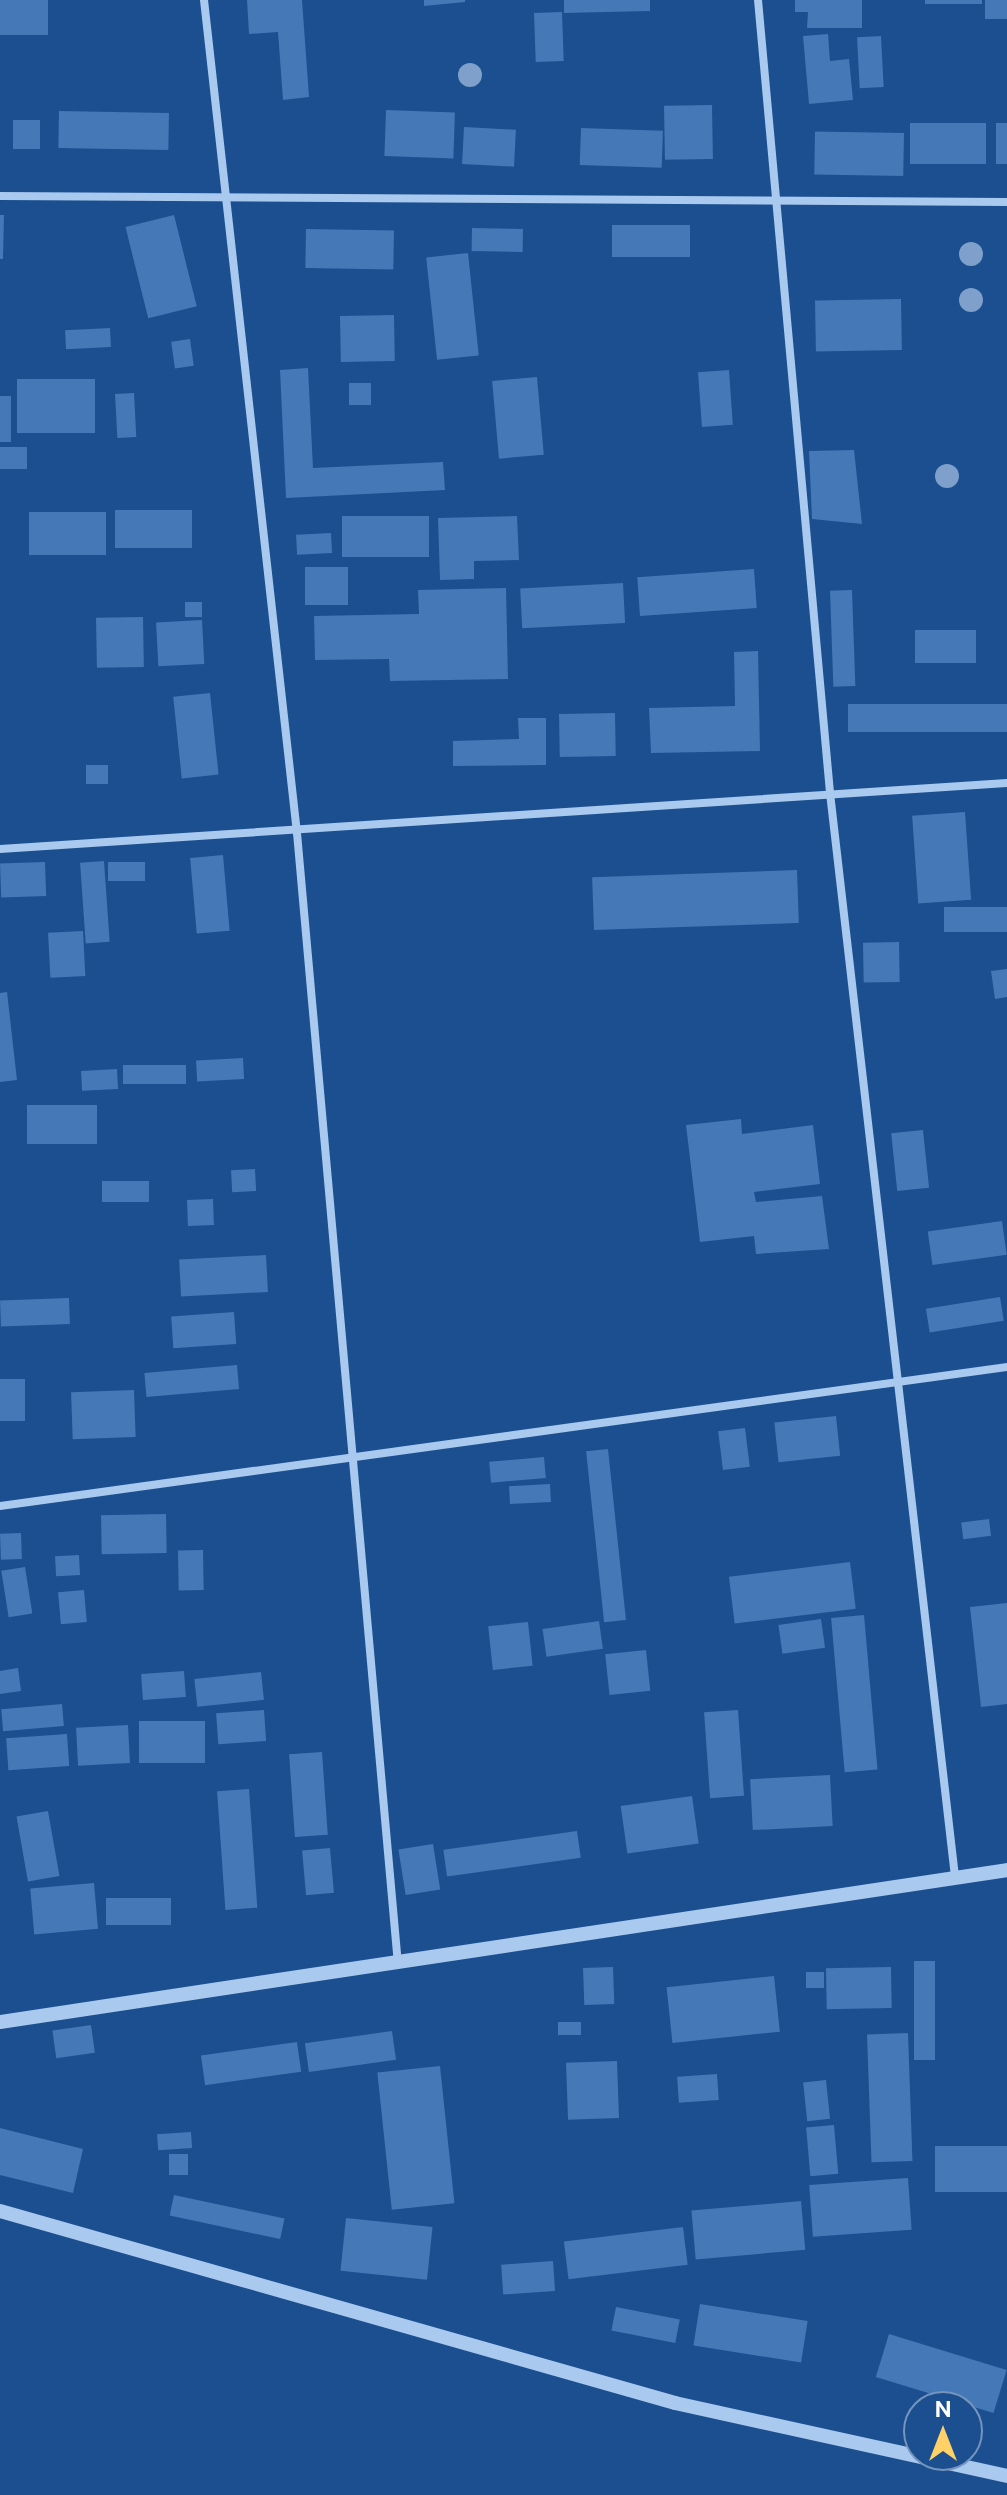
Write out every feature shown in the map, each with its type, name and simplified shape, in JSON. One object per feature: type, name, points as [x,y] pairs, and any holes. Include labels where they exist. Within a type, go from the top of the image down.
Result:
[{"type":"street","points":[[204,0],[223,199],[297,833],[398,1965]]},
{"type":"street","points":[[758,0],[830,793],[895,1379],[955,1876]]},
{"type":"street","points":[[0,196],[1007,202]]},
{"type":"street","points":[[0,849],[297,833],[830,793],[1007,783]]},
{"type":"street","points":[[0,1506],[352,1453],[895,1379],[1007,1367]]},
{"type":"street","points":[[0,2022],[398,1965],[1007,1870]]},
{"type":"street","points":[[0,2211],[675,2403],[1007,2476]]},
{"type":"building","points":[[0,0],[48,0],[48,35],[0,35]]},
{"type":"building","points":[[247,0],[302,0],[309,97],[283,100],[278,32],[249,34]]},
{"type":"building","points":[[424,0],[465,0],[465,2],[424,6]]},
{"type":"building","points":[[564,0],[650,0],[650,11],[564,13]]},
{"type":"building","points":[[795,0],[862,0],[862,28],[807,28],[808,12],[795,12]]},
{"type":"building","points":[[925,0],[982,0],[982,4],[925,4]]},
{"type":"building","points":[[985,0],[1007,0],[1007,19],[985,19]]},
{"type":"building","points":[[562,12],[564,61],[536,62],[534,13]]},
{"type":"building","points":[[828,34],[830,61],[849,59],[853,100],[809,104],[803,36]]},
{"type":"building","points":[[881,36],[884,87],[860,88],[857,37]]},
{"type":"building","points":[[712,105],[713,159],[665,160],[664,106]]},
{"type":"building","points":[[386,110],[455,112],[453,158],[384,156]]},
{"type":"building","points":[[59,111],[169,113],[168,150],[58,148]]},
{"type":"building","points":[[13,120],[40,120],[40,149],[13,149]]},
{"type":"building","points":[[910,123],[986,123],[986,164],[910,164]]},
{"type":"building","points":[[996,123],[1007,123],[1007,164],[996,164]]},
{"type":"building","points":[[464,127],[516,130],[514,167],[462,164]]},
{"type":"building","points":[[581,128],[663,131],[662,168],[580,165]]},
{"type":"building","points":[[815,131],[904,133],[903,176],[814,174]]},
{"type":"building","points":[[0,215],[4,215],[3,259],[0,259]]},
{"type":"building","points":[[174,215],[197,306],[148,318],[125,227]]},
{"type":"building","points":[[612,225],[690,225],[690,257],[612,257]]},
{"type":"building","points":[[472,228],[523,229],[523,252],[472,251]]},
{"type":"building","points":[[306,229],[394,231],[393,270],[305,268]]},
{"type":"building","points":[[468,253],[479,355],[437,360],[426,257]]},
{"type":"building","points":[[901,299],[902,350],[816,351],[815,301]]},
{"type":"building","points":[[394,315],[395,361],[341,362],[340,316]]},
{"type":"building","points":[[110,328],[111,347],[66,349],[65,330]]},
{"type":"building","points":[[190,339],[194,366],[175,368],[171,342]]},
{"type":"building","points":[[308,368],[313,468],[443,462],[445,490],[286,498],[280,370]]},
{"type":"building","points":[[729,370],[733,425],[702,427],[698,372]]},
{"type":"building","points":[[537,377],[544,455],[499,459],[492,381]]},
{"type":"building","points":[[17,379],[95,379],[95,433],[17,433]]},
{"type":"building","points":[[349,383],[371,383],[371,405],[349,405]]},
{"type":"building","points":[[134,393],[136,437],[117,438],[115,394]]},
{"type":"building","points":[[0,396],[11,396],[11,442],[0,442]]},
{"type":"building","points":[[0,447],[27,447],[27,469],[0,469]]},
{"type":"building","points":[[854,450],[862,524],[812,519],[809,451]]},
{"type":"building","points":[[115,510],[192,510],[192,548],[115,548]]},
{"type":"building","points":[[29,512],[106,512],[106,555],[29,555]]},
{"type":"building","points":[[342,516],[429,516],[429,557],[342,557]]},
{"type":"building","points":[[517,516],[519,560],[474,561],[474,579],[440,580],[438,518]]},
{"type":"building","points":[[331,533],[332,553],[297,555],[296,535]]},
{"type":"building","points":[[305,567],[348,567],[348,605],[305,605]]},
{"type":"building","points":[[754,569],[757,608],[640,616],[637,577]]},
{"type":"building","points":[[623,583],[625,623],[522,628],[520,588]]},
{"type":"building","points":[[506,588],[508,679],[390,681],[389,659],[315,660],[314,616],[419,614],[418,590]]},
{"type":"building","points":[[852,590],[855,686],[833,687],[830,591]]},
{"type":"building","points":[[185,602],[202,602],[202,617],[185,617]]},
{"type":"building","points":[[143,617],[144,667],[97,668],[96,618]]},
{"type":"building","points":[[202,620],[204,664],[158,666],[156,622]]},
{"type":"building","points":[[915,630],[976,630],[976,663],[915,663]]},
{"type":"building","points":[[758,651],[760,751],[651,753],[649,708],[735,706],[734,652]]},
{"type":"building","points":[[210,693],[219,775],[182,778],[173,697]]},
{"type":"building","points":[[848,704],[1007,704],[1007,732],[848,732]]},
{"type":"building","points":[[615,713],[616,756],[560,757],[559,714]]},
{"type":"building","points":[[518,718],[546,718],[546,765],[453,766],[453,741],[519,739]]},
{"type":"building","points":[[86,765],[108,765],[108,784],[86,784]]},
{"type":"building","points":[[965,812],[971,900],[918,903],[912,816]]},
{"type":"building","points":[[223,855],[230,931],[197,934],[190,858]]},
{"type":"building","points":[[104,861],[110,942],[86,943],[80,863]]},
{"type":"building","points":[[45,862],[46,896],[1,898],[0,864]]},
{"type":"building","points":[[108,862],[145,862],[145,881],[108,881]]},
{"type":"building","points":[[797,870],[799,923],[594,930],[592,877]]},
{"type":"building","points":[[944,907],[1007,907],[1007,932],[944,932]]},
{"type":"building","points":[[83,931],[85,976],[50,978],[48,933]]},
{"type":"building","points":[[899,942],[900,982],[864,983],[863,943]]},
{"type":"building","points":[[1007,969],[1007,997],[995,999],[991,971]]},
{"type":"building","points":[[7,992],[17,1080],[0,1082],[0,993]]},
{"type":"building","points":[[243,1058],[244,1079],[197,1081],[196,1060]]},
{"type":"building","points":[[123,1065],[186,1065],[186,1084],[123,1084]]},
{"type":"building","points":[[117,1069],[118,1089],[82,1091],[81,1071]]},
{"type":"building","points":[[27,1105],[97,1105],[97,1144],[27,1144]]},
{"type":"building","points":[[741,1119],[742,1134],[813,1125],[820,1184],[754,1192],[756,1202],[822,1196],[829,1249],[756,1254],[754,1236],[700,1242],[686,1125]]},
{"type":"building","points":[[923,1130],[929,1188],[897,1191],[891,1133]]},
{"type":"building","points":[[255,1169],[256,1191],[232,1192],[231,1170]]},
{"type":"building","points":[[102,1181],[149,1181],[149,1202],[102,1202]]},
{"type":"building","points":[[213,1199],[214,1225],[188,1226],[187,1200]]},
{"type":"building","points":[[1002,1221],[1007,1255],[932,1265],[928,1231]]},
{"type":"building","points":[[266,1255],[268,1292],[181,1297],[179,1260]]},
{"type":"building","points":[[1000,1297],[1004,1321],[930,1332],[926,1309]]},
{"type":"building","points":[[69,1298],[70,1324],[1,1326],[0,1300]]},
{"type":"building","points":[[234,1312],[236,1344],[173,1348],[171,1316]]},
{"type":"building","points":[[237,1365],[239,1389],[146,1397],[144,1373]]},
{"type":"building","points":[[0,1379],[25,1379],[25,1421],[0,1421]]},
{"type":"building","points":[[134,1390],[136,1437],[73,1439],[71,1392]]},
{"type":"building","points":[[836,1416],[840,1456],[779,1462],[774,1422]]},
{"type":"building","points":[[745,1428],[750,1467],[723,1470],[718,1431]]},
{"type":"building","points":[[608,1449],[626,1620],[604,1622],[586,1451]]},
{"type":"building","points":[[544,1457],[546,1478],[491,1483],[489,1462]]},
{"type":"building","points":[[550,1484],[551,1502],[510,1504],[509,1486]]},
{"type":"building","points":[[166,1514],[167,1553],[102,1554],[101,1515]]},
{"type":"building","points":[[989,1519],[991,1536],[963,1539],[961,1522]]},
{"type":"building","points":[[21,1533],[22,1559],[1,1560],[0,1534]]},
{"type":"building","points":[[178,1550],[203,1550],[204,1590],[179,1590]]},
{"type":"building","points":[[79,1555],[80,1575],[56,1576],[55,1556]]},
{"type":"building","points":[[850,1562],[856,1609],[735,1624],[729,1577]]},
{"type":"building","points":[[25,1567],[32,1613],[9,1617],[1,1571]]},
{"type":"building","points":[[84,1590],[87,1622],[61,1624],[58,1592]]},
{"type":"building","points":[[1007,1603],[1007,1704],[981,1707],[970,1607]]},
{"type":"building","points":[[864,1615],[878,1769],[845,1772],[831,1618]]},
{"type":"building","points":[[821,1619],[825,1648],[782,1654],[778,1625]]},
{"type":"building","points":[[599,1621],[603,1649],[546,1657],[543,1629]]},
{"type":"building","points":[[528,1622],[533,1666],[493,1670],[488,1626]]},
{"type":"building","points":[[646,1650],[650,1691],[610,1695],[605,1654]]},
{"type":"building","points":[[18,1668],[21,1691],[0,1694],[0,1671]]},
{"type":"building","points":[[184,1671],[186,1697],[143,1700],[141,1674]]},
{"type":"building","points":[[261,1672],[264,1700],[197,1707],[194,1679]]},
{"type":"building","points":[[62,1704],[64,1726],[3,1731],[1,1709]]},
{"type":"building","points":[[264,1710],[266,1741],[218,1744],[216,1713]]},
{"type":"building","points":[[738,1710],[744,1796],[710,1798],[704,1712]]},
{"type":"building","points":[[139,1721],[205,1721],[205,1763],[139,1763]]},
{"type":"building","points":[[128,1725],[130,1763],[78,1766],[76,1728]]},
{"type":"building","points":[[67,1734],[69,1766],[8,1770],[6,1738]]},
{"type":"building","points":[[322,1752],[328,1835],[295,1837],[289,1754]]},
{"type":"building","points":[[830,1775],[833,1826],[753,1830],[750,1779]]},
{"type":"building","points":[[249,1789],[257,1908],[225,1910],[217,1791]]},
{"type":"building","points":[[692,1796],[699,1844],[627,1854],[621,1806]]},
{"type":"building","points":[[48,1811],[59,1876],[28,1882],[16,1817]]},
{"type":"building","points":[[577,1831],[581,1858],[447,1877],[443,1850]]},
{"type":"building","points":[[433,1844],[440,1889],[406,1895],[398,1849]]},
{"type":"building","points":[[330,1848],[334,1893],[306,1895],[302,1850]]},
{"type":"building","points":[[94,1883],[98,1929],[34,1934],[30,1889]]},
{"type":"building","points":[[106,1898],[171,1898],[171,1925],[106,1925]]},
{"type":"building","points":[[914,1961],[935,1961],[935,2060],[914,2060]]},
{"type":"building","points":[[613,1967],[614,2004],[584,2005],[583,1968]]},
{"type":"building","points":[[891,1967],[892,2008],[827,2009],[826,1968]]},
{"type":"building","points":[[806,1972],[824,1972],[824,1988],[806,1988]]},
{"type":"building","points":[[774,1976],[780,2032],[672,2043],[667,1987]]},
{"type":"building","points":[[558,2022],[581,2022],[581,2035],[558,2035]]},
{"type":"building","points":[[91,2025],[95,2053],[56,2058],[52,2030]]},
{"type":"building","points":[[392,2031],[396,2060],[309,2072],[305,2043]]},
{"type":"building","points":[[908,2033],[912,2161],[871,2162],[867,2034]]},
{"type":"building","points":[[297,2042],[301,2072],[205,2085],[201,2055]]},
{"type":"building","points":[[617,2061],[619,2118],[568,2120],[566,2063]]},
{"type":"building","points":[[440,2066],[454,2203],[392,2210],[377,2073]]},
{"type":"building","points":[[717,2074],[719,2100],[679,2103],[677,2077]]},
{"type":"building","points":[[826,2080],[830,2119],[807,2121],[803,2082]]},
{"type":"building","points":[[834,2125],[838,2174],[810,2176],[806,2127]]},
{"type":"building","points":[[0,2128],[83,2149],[73,2193],[0,2175]]},
{"type":"building","points":[[191,2132],[192,2148],[158,2150],[157,2134]]},
{"type":"building","points":[[935,2146],[1007,2146],[1007,2192],[935,2192]]},
{"type":"building","points":[[169,2154],[188,2154],[188,2175],[169,2175]]},
{"type":"building","points":[[908,2178],[912,2230],[813,2237],[809,2185]]},
{"type":"building","points":[[174,2195],[285,2218],[280,2239],[170,2216]]},
{"type":"building","points":[[801,2201],[805,2250],[696,2259],[691,2211]]},
{"type":"building","points":[[346,2218],[433,2227],[427,2280],[340,2271]]},
{"type":"building","points":[[683,2227],[688,2265],[569,2279],[564,2242]]},
{"type":"building","points":[[553,2261],[555,2291],[503,2295],[501,2265]]},
{"type":"building","points":[[700,2304],[808,2321],[801,2363],[693,2345]]},
{"type":"building","points":[[616,2307],[680,2319],[675,2343],[611,2331]]},
{"type":"building","points":[[889,2334],[1007,2370],[993,2413],[983,2410],[983,2391],[922,2391],[876,2377]]}]
